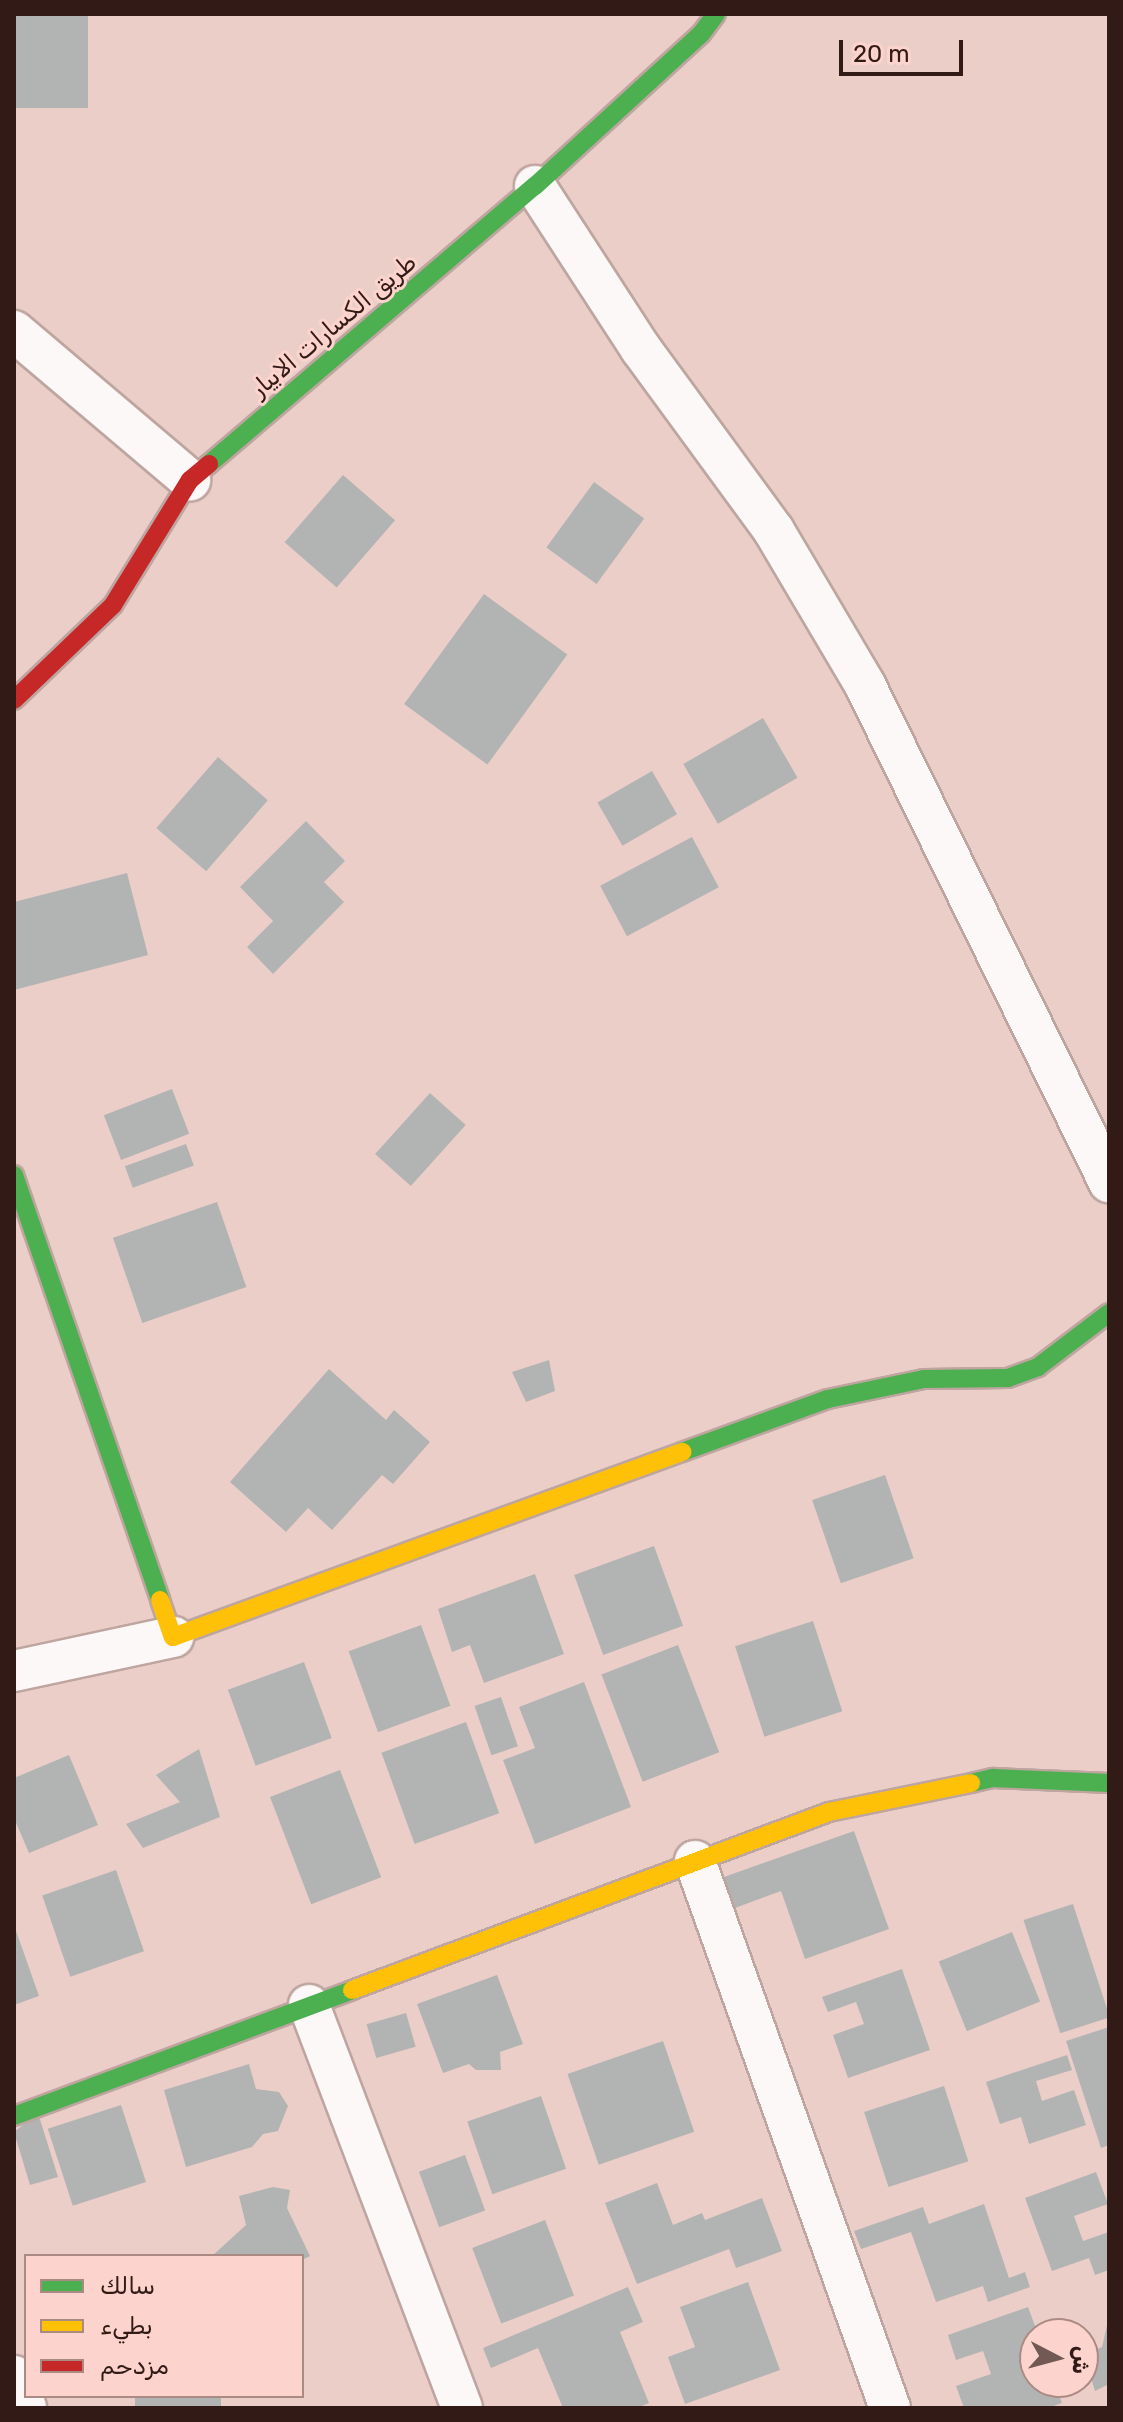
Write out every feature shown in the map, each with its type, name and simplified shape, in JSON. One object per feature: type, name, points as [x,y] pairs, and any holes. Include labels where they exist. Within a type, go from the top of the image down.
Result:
[{"type":"street","name":"طريق الكسارات الابيار","points":[[14,700],[113,605],[190,480],[535,186],[701,34],[716,14]]},
{"type":"street","points":[[535,186],[641,349],[774,531],[865,685],[1109,1182]]},
{"type":"street","points":[[14,331],[190,480]]},
{"type":"street","points":[[14,1175],[173,1637]]},
{"type":"street","points":[[14,1671],[173,1637],[828,1399],[924,1379],[1008,1378],[1038,1367],[1109,1313]]},
{"type":"street","points":[[14,2116],[829,1812],[993,1778],[1109,1783]]},
{"type":"street","points":[[695,1861],[890,2408]]},
{"type":"street","points":[[309,2005],[462,2408]]},
{"type":"street","points":[[14,2376],[26,2408]]},
{"type":"building","points":[[14,14],[88,14],[88,108],[14,108]]},
{"type":"building","points":[[343,475],[395,520],[337,587],[285,542]]},
{"type":"building","points":[[594,482],[644,518],[597,584],[546,548]]},
{"type":"building","points":[[484,594],[567,655],[487,765],[404,704]]},
{"type":"building","points":[[763,718],[798,778],[718,824],[683,764]]},
{"type":"building","points":[[218,757],[268,800],[206,871],[156,828]]},
{"type":"building","points":[[652,771],[677,814],[622,846],[597,802]]},
{"type":"building","points":[[306,821],[345,861],[324,882],[344,902],[273,974],[247,947],[273,921],[240,887]]},
{"type":"building","points":[[692,837],[719,887],[627,936],[600,886]]},
{"type":"building","points":[[127,873],[148,955],[14,990],[14,902]]},
{"type":"building","points":[[172,1089],[189,1134],[121,1160],[104,1115]]},
{"type":"building","points":[[430,1093],[466,1125],[411,1186],[375,1154]]},
{"type":"building","points":[[186,1144],[194,1166],[133,1188],[125,1166]]},
{"type":"building","points":[[217,1202],[246,1287],[142,1323],[113,1238]]},
{"type":"building","points":[[549,1360],[555,1391],[526,1402],[512,1372]]},
{"type":"building","points":[[329,1369],[386,1420],[394,1410],[430,1442],[393,1484],[382,1475],[332,1530],[308,1508],[286,1532],[230,1482]]},
{"type":"building","points":[[885,1475],[914,1558],[841,1583],[812,1500]]},
{"type":"building","points":[[654,1546],[683,1626],[603,1655],[574,1575]]},
{"type":"building","points":[[535,1574],[564,1654],[484,1683],[470,1645],[452,1652],[438,1609]]},
{"type":"building","points":[[813,1621],[842,1711],[764,1737],[735,1646]]},
{"type":"building","points":[[421,1625],[450,1706],[378,1732],[349,1651]]},
{"type":"building","points":[[678,1645],[719,1752],[643,1782],[601,1674]]},
{"type":"building","points":[[304,1662],[332,1738],[256,1766],[228,1690]]},
{"type":"building","points":[[584,1682],[631,1807],[535,1844],[503,1760],[535,1748],[519,1707]]},
{"type":"building","points":[[501,1697],[518,1746],[491,1755],[475,1706]]},
{"type":"building","points":[[466,1722],[499,1813],[415,1844],[381,1753]]},
{"type":"building","points":[[199,1749],[220,1817],[143,1848],[126,1824],[180,1802],[156,1775]]},
{"type":"building","points":[[69,1755],[98,1825],[29,1853],[14,1818],[14,1778]]},
{"type":"building","points":[[340,1770],[381,1877],[311,1904],[270,1797]]},
{"type":"building","points":[[854,1831],[889,1929],[805,1959],[781,1891],[735,1908],[724,1877]]},
{"type":"building","points":[[116,1870],[144,1951],[70,1977],[42,1895]]},
{"type":"building","points":[[1073,1904],[1109,2017],[1060,2033],[1024,1920]]},
{"type":"building","points":[[14,1925],[39,1996],[14,2005]]},
{"type":"building","points":[[1012,1932],[1040,2002],[967,2031],[939,1962]]},
{"type":"building","points":[[902,1969],[930,2050],[848,2078],[833,2035],[864,2024],[856,2002],[828,2012],[822,1997]]},
{"type":"building","points":[[497,1975],[523,2044],[500,2052],[501,2070],[476,2070],[469,2064],[443,2073],[417,2004]]},
{"type":"building","points":[[406,2013],[416,2047],[376,2058],[367,2024]]},
{"type":"building","points":[[1109,2027],[1109,2145],[1101,2148],[1066,2041]]},
{"type":"building","points":[[663,2041],[694,2132],[599,2165],[568,2074]]},
{"type":"building","points":[[1067,2055],[1072,2070],[1036,2081],[1042,2101],[1074,2090],[1086,2125],[1029,2144],[1021,2117],[1000,2124],[986,2082]]},
{"type":"building","points":[[249,2064],[256,2089],[279,2092],[288,2106],[278,2131],[263,2134],[252,2147],[186,2167],[164,2090]]},
{"type":"building","points":[[944,2086],[968,2161],[889,2187],[864,2112]]},
{"type":"building","points":[[541,2096],[566,2169],[492,2194],[467,2121]]},
{"type":"building","points":[[121,2105],[146,2182],[73,2206],[48,2129]]},
{"type":"building","points":[[38,2113],[58,2177],[30,2185],[14,2132]]},
{"type":"building","points":[[465,2155],[485,2210],[439,2227],[419,2172]]},
{"type":"building","points":[[1096,2172],[1108,2204],[1074,2216],[1083,2241],[1109,2232],[1109,2270],[1095,2275],[1089,2258],[1052,2271],[1025,2198]]},
{"type":"building","points":[[657,2183],[673,2225],[702,2213],[705,2220],[762,2198],[782,2251],[736,2268],[729,2249],[637,2284],[605,2203]]},
{"type":"building","points":[[273,2187],[290,2190],[287,2208],[310,2256],[304,2259],[304,2254],[214,2254],[246,2225],[239,2196]]},
{"type":"building","points":[[984,2204],[1009,2278],[1025,2272],[1030,2287],[988,2302],[983,2286],[936,2302],[911,2232],[861,2249],[854,2231],[923,2207],[929,2224]]},
{"type":"building","points":[[545,2220],[574,2296],[501,2324],[472,2248]]},
{"type":"building","points":[[748,2282],[780,2370],[685,2404],[668,2357],[695,2347],[680,2307]]},
{"type":"building","points":[[628,2287],[643,2322],[620,2332],[649,2403],[637,2408],[563,2408],[538,2348],[491,2368],[483,2348]]},
{"type":"building","points":[[1028,2307],[1032,2318],[1019,2318],[1019,2398],[1060,2398],[1062,2403],[1048,2408],[964,2408],[956,2386],[991,2374],[983,2351],[956,2360],[948,2335]]},
{"type":"building","points":[[1108,2321],[1109,2384],[1099,2389],[1099,2348],[1102,2347]]},
{"type":"building","points":[[135,2398],[221,2398],[221,2408],[135,2408]]},
{"type":"traffic: fast","points":[[209,464],[535,186],[701,34],[716,14]]},
{"type":"traffic: fast","points":[[14,1175],[160,1600]]},
{"type":"traffic: fast","points":[[682,1452],[828,1399],[924,1379],[1008,1378],[1038,1367],[1109,1313]]},
{"type":"traffic: fast","points":[[971,1783],[993,1778],[1109,1783]]},
{"type":"traffic: fast","points":[[14,2116],[352,1990]]},
{"type":"traffic: slow","points":[[160,1600],[173,1637],[682,1452]]},
{"type":"traffic: slow","points":[[352,1990],[829,1812],[971,1783]]},
{"type":"traffic: jam","points":[[14,700],[113,605],[190,480],[209,464]]}]
